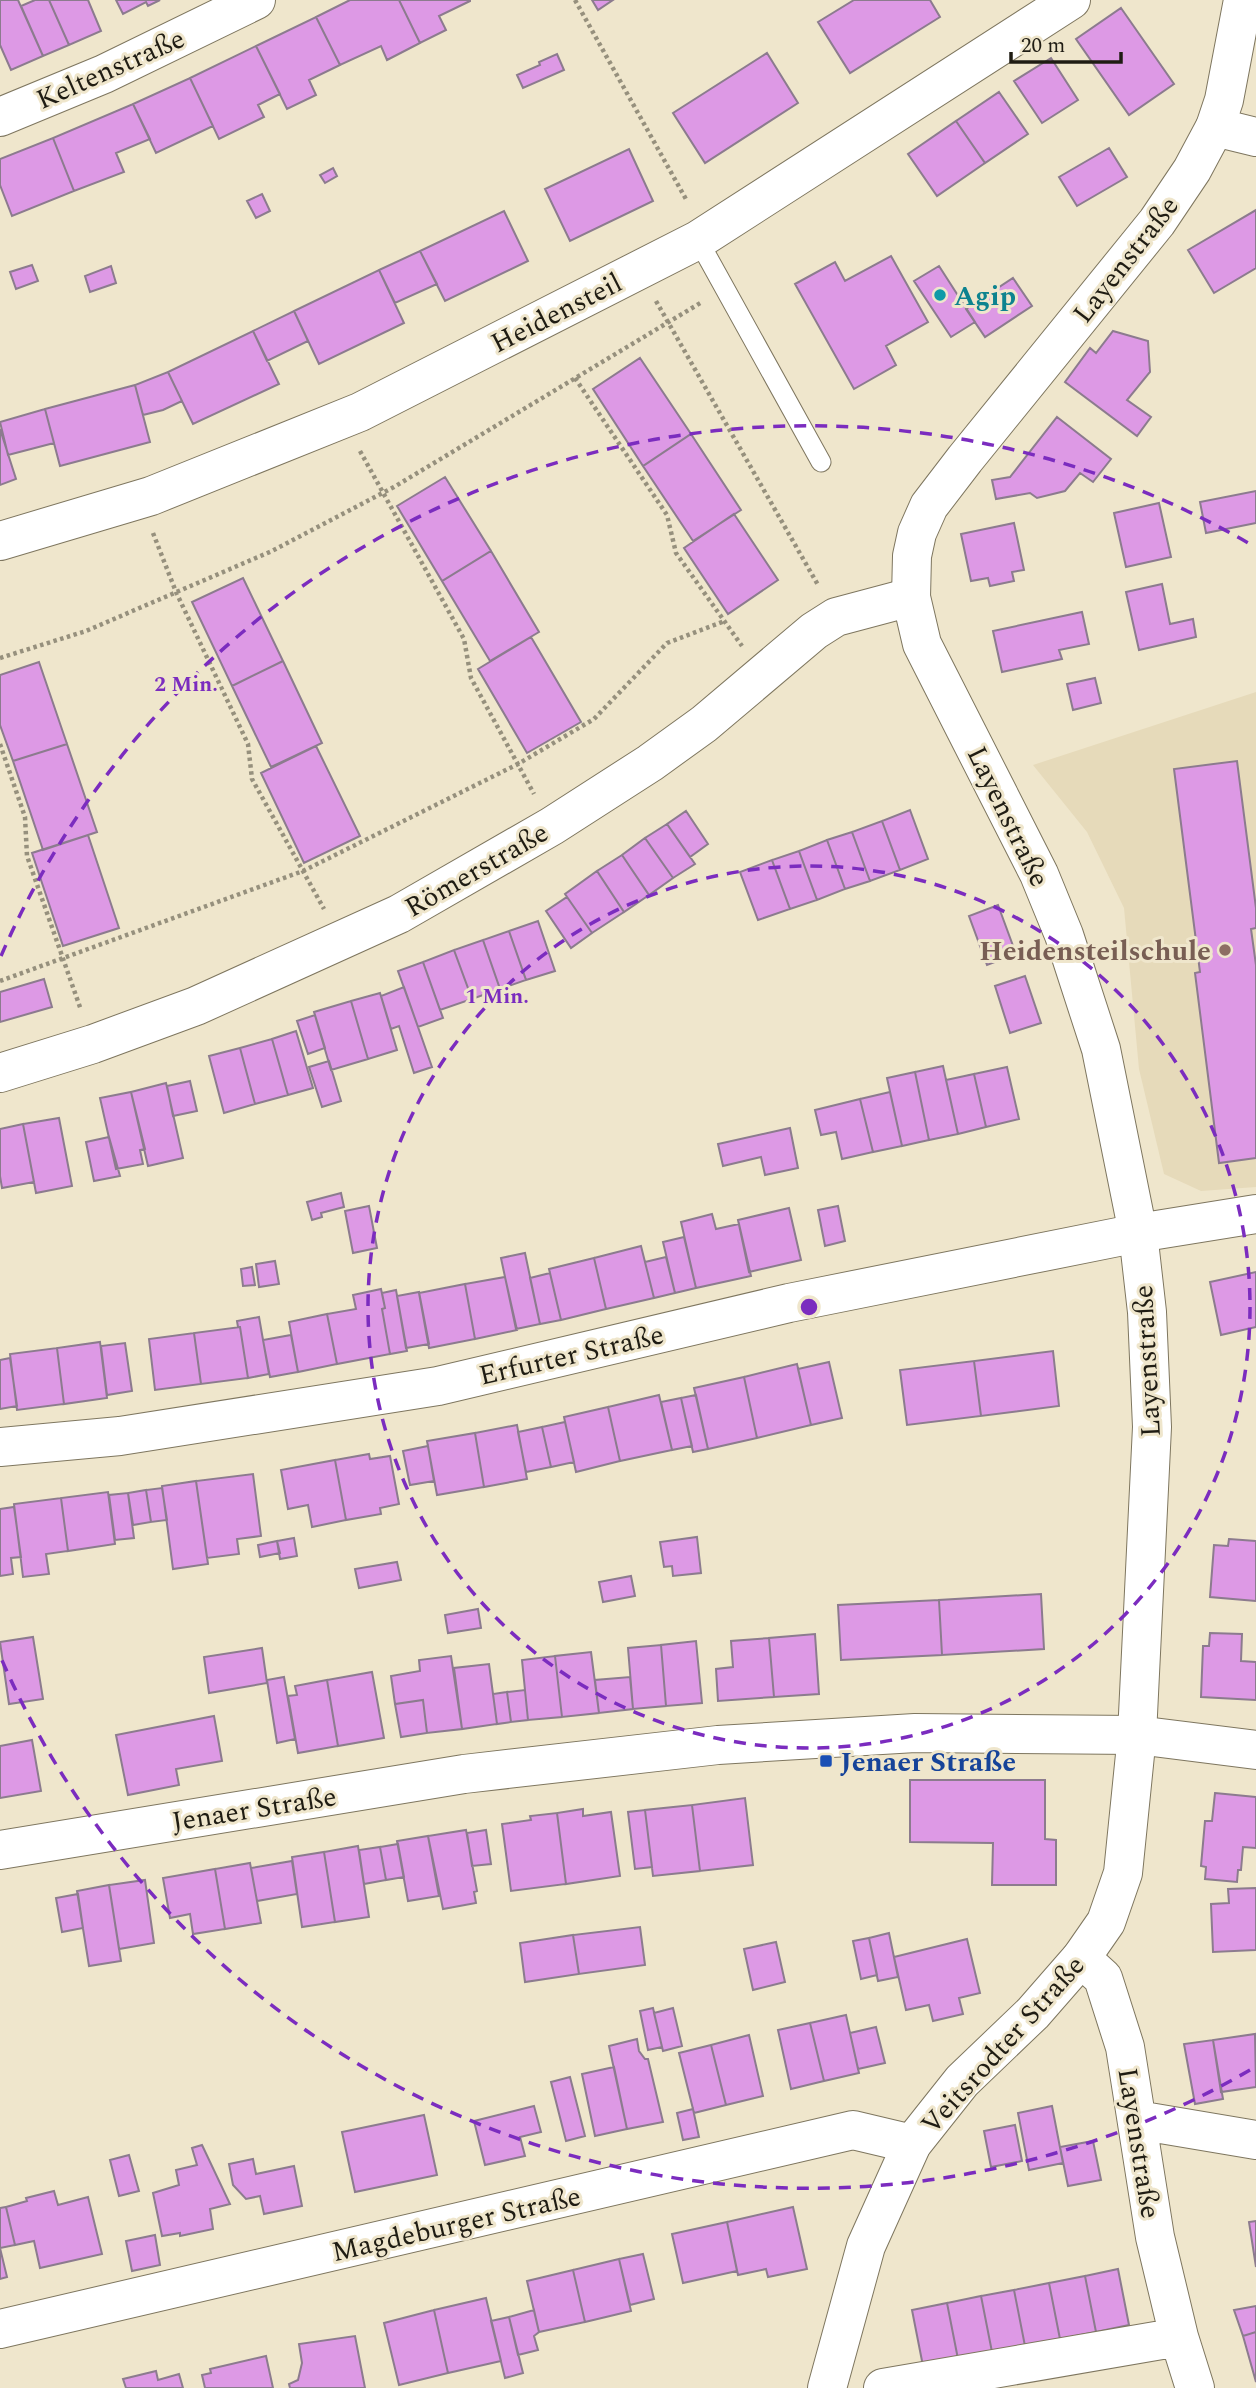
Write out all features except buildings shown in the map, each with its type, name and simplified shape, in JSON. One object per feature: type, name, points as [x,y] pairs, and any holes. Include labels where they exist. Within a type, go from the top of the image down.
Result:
[{"type":"street","name":"Keltenstraße","points":[[0,117],[104,74],[256,0]]},
{"type":"street","name":"Heidensteil","points":[[0,541],[139,500],[342,421],[698,240],[1071,0]]},
{"type":"street","name":"Layenstraße","points":[[1137,1735],[1152,1427],[1147,1312],[1138,1233],[1101,1049],[1065,934],[1039,874],[922,644],[911,597],[912,556],[917,533],[929,506],[1157,222],[1192,170],[1215,127],[1224,100],[1243,0]]},
{"type":"street","points":[[1215,127],[1256,136]]},
{"type":"street","name":"Römerstraße","points":[[0,1073],[93,1044],[196,1006],[342,941],[460,880],[552,826],[650,763],[704,724],[814,631],[836,617],[911,597]]},
{"type":"street","name":"Erfurter Straße","points":[[0,1447],[120,1436],[438,1386],[789,1303],[1138,1233],[1256,1214]]},
{"type":"street","name":"Jenaer Straße","points":[[0,1850],[464,1774],[718,1745],[915,1733],[1137,1735],[1256,1750]]},
{"type":"street","name":"Veitsrodter Straße","points":[[827,2388],[866,2246],[912,2144],[962,2081],[1033,2013],[1081,1958],[1106,1922],[1123,1873],[1137,1735]]},
{"type":"street","name":"Layenstraße","points":[[1081,1958],[1103,1978],[1125,2047],[1155,2237],[1179,2337],[1195,2388]]},
{"type":"street","points":[[1137,2120],[1256,2140]]},
{"type":"street","name":"Magdeburger Straße","points":[[0,2329],[853,2130],[912,2144]]},
{"type":"street","points":[[883,2388],[1179,2337]]},
{"type":"lane","points":[[698,240],[821,462]]},
{"type":"path","points":[[575,0],[681,189]]},
{"type":"path","points":[[638,269],[836,617]]},
{"type":"path","points":[[0,658],[86,631],[272,551],[384,493],[725,288]]},
{"type":"path","points":[[575,378],[667,514],[676,553],[763,676]]},
{"type":"path","points":[[342,421],[464,639],[471,678],[552,826]]},
{"type":"path","points":[[139,500],[176,592],[248,744],[252,779],[342,941]]},
{"type":"path","points":[[0,981],[303,871],[518,764],[594,719],[667,643],[725,621]]},
{"type":"path","points":[[0,744],[25,817],[27,856],[93,1044]]},
{"type":"shaded area","points":[[1256,692],[1256,1187],[1201,1191],[1164,1174],[1139,1069],[1124,908],[1087,832],[1033,765]]},
{"type":"place","name":"Agip","points":[[940,295]]},
{"type":"place","name":"Heidensteilschule","points":[[1225,950]]},
{"type":"place","name":"Jenaer Straße","points":[[826,1761]]}]
